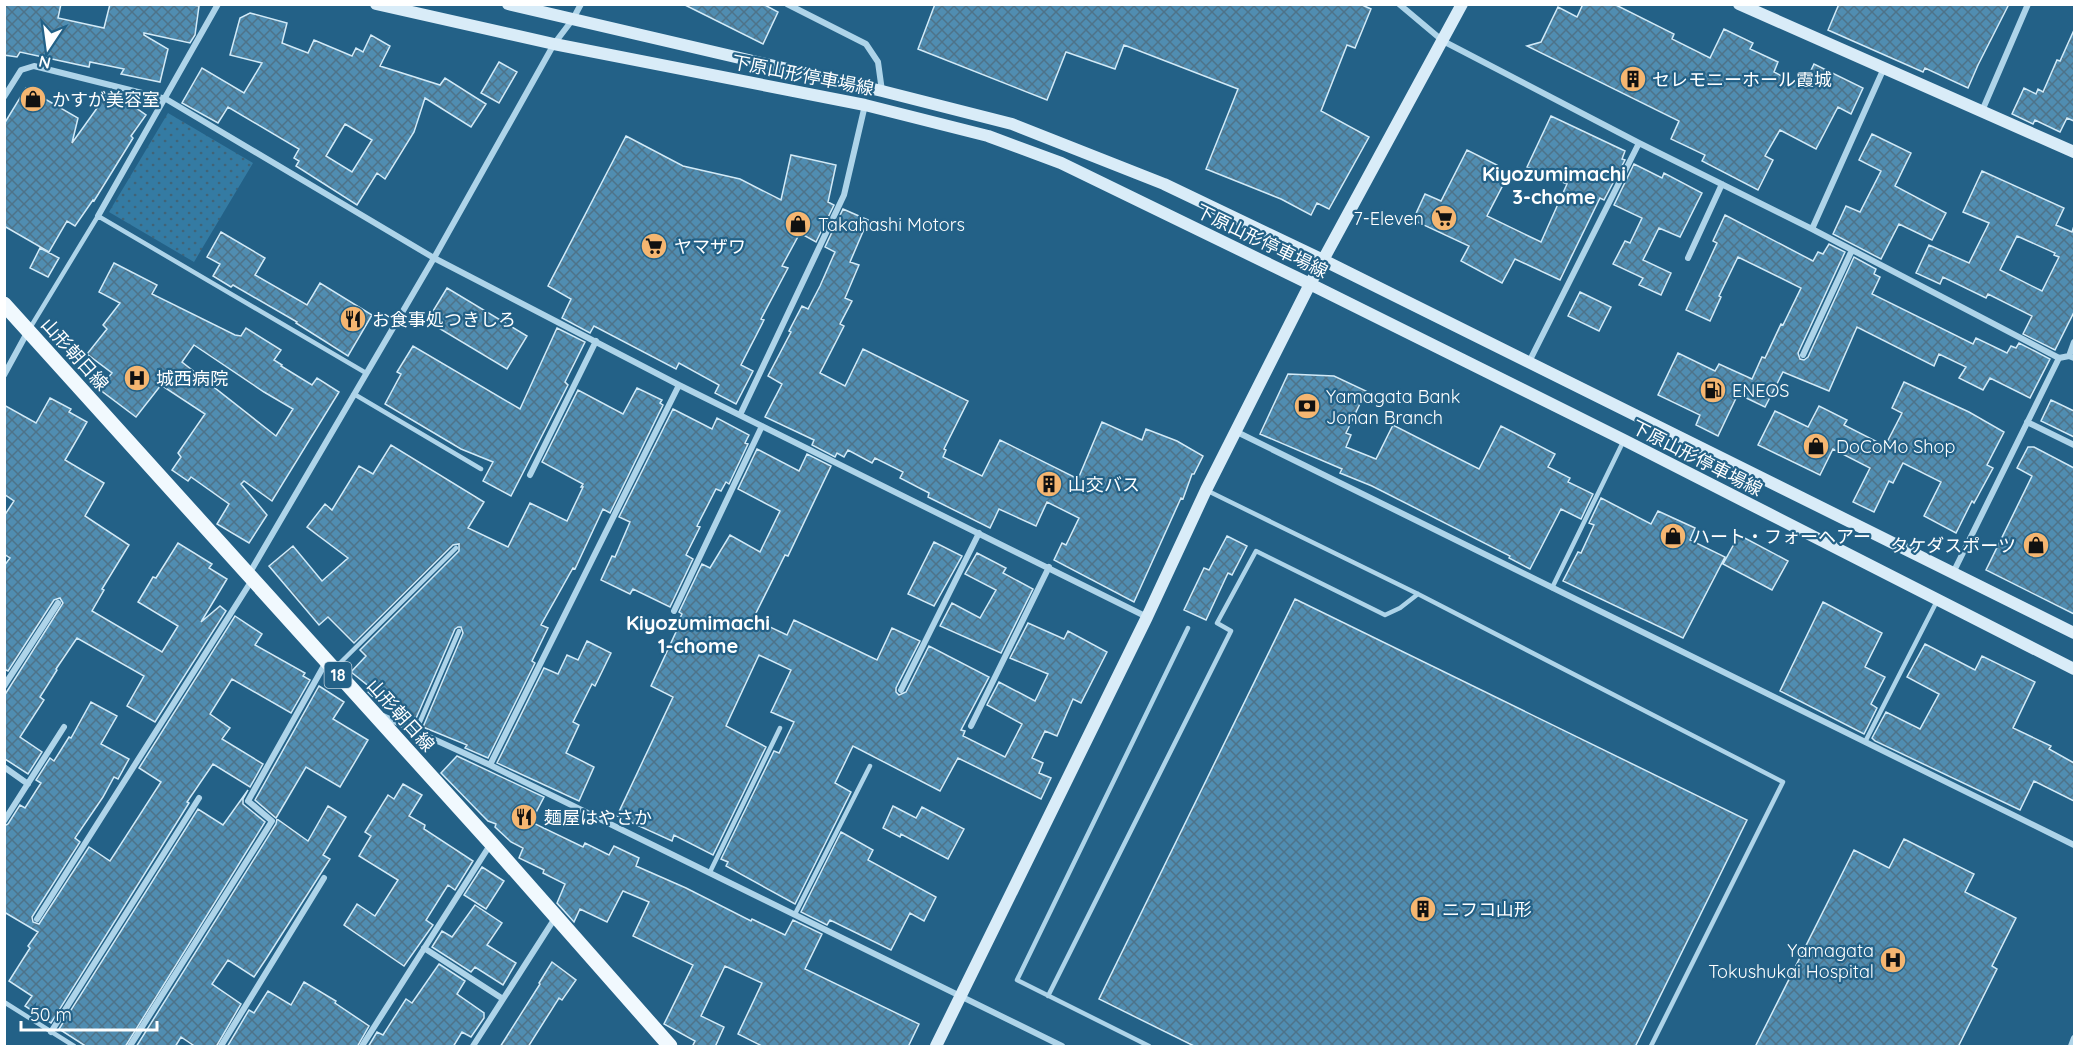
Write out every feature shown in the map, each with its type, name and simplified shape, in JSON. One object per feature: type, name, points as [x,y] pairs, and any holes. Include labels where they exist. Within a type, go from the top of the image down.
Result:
[{"type":"main road","name":"下原山形停車場線","points":[[376,4],[554,44],[865,105],[988,136],[1061,163],[1624,440],[2074,669]]},
{"type":"main road","name":"下原山形停車場線","points":[[508,4],[882,91],[1023,128],[1164,184],[1323,260],[2074,633]]},
{"type":"main road","points":[[936,1047],[1147,617],[1206,490],[1310,284],[1462,4]]},
{"type":"main road","points":[[1738,4],[2074,152]]},
{"type":"main road","name":"山形朝日線","points":[[4,304],[491,843],[670,1047]]},
{"type":"street","points":[[98,216],[218,4]]},
{"type":"street","points":[[38,919],[250,578],[554,44],[581,4]]},
{"type":"street","points":[[787,4],[866,44],[878,62],[882,91]]},
{"type":"street","points":[[1399,4],[1443,40],[2059,358],[2072,357],[2074,342]]},
{"type":"street","points":[[1982,111],[2028,4]]},
{"type":"street","points":[[4,97],[21,70],[34,66],[166,99],[434,258],[679,385],[1147,617]]},
{"type":"street","points":[[1812,229],[1885,68]]},
{"type":"street","points":[[740,415],[844,195],[865,105]]},
{"type":"street","points":[[1529,363],[1639,143]]},
{"type":"street","points":[[1688,258],[1722,184]]},
{"type":"street","points":[[1803,355],[1852,250]]},
{"type":"street","points":[[4,375],[28,331]]},
{"type":"street","points":[[530,475],[596,341]]},
{"type":"street","points":[[1952,573],[2059,358]]},
{"type":"street","points":[[490,765],[679,385]]},
{"type":"street","points":[[2027,422],[2074,445]]},
{"type":"street","points":[[674,611],[762,426]]},
{"type":"street","points":[[1237,432],[2074,845]]},
{"type":"street","points":[[902,690],[979,533]]},
{"type":"street","points":[[971,726],[1049,567]]},
{"type":"street","points":[[4,686],[58,603]]},
{"type":"street","points":[[130,1047],[272,820],[248,801],[330,666]]},
{"type":"street","points":[[369,710],[490,765],[961,995],[1062,1047]]},
{"type":"street","points":[[4,821],[64,727]]},
{"type":"street","points":[[4,767],[28,784]]},
{"type":"street","points":[[51,1032],[199,798]]},
{"type":"street","points":[[362,1047],[491,843]]},
{"type":"street","points":[[221,1047],[324,878]]},
{"type":"street","points":[[473,1047],[556,917]]},
{"type":"street","points":[[424,948],[503,999]]},
{"type":"street","points":[[2072,1047],[2074,1038]]},
{"type":"lane","points":[[28,331],[98,216],[366,373]]},
{"type":"lane","points":[[354,394],[481,469]]},
{"type":"lane","points":[[1552,588],[1624,440]]},
{"type":"lane","points":[[1206,490],[1418,594],[1783,782],[1651,1047]]},
{"type":"lane","points":[[330,666],[456,548]]},
{"type":"lane","points":[[1048,996],[1231,631],[1217,623],[1256,551],[1385,615],[1400,608],[1418,594]]},
{"type":"lane","points":[[1866,742],[1937,601]]},
{"type":"lane","points":[[1149,1047],[1017,980],[1188,628]]},
{"type":"lane","points":[[416,731],[459,631]]},
{"type":"lane","points":[[710,872],[780,728]]},
{"type":"lane","points":[[795,914],[870,766]]},
{"type":"lane","points":[[4,1002],[74,1047]]},
{"type":"shaded area","points":[[168,113],[253,163],[194,262],[109,212]]},
{"type":"building","points":[[4,4],[61,4],[58,18],[104,28],[110,4],[199,6],[195,35],[190,43],[144,33],[168,49],[160,82],[121,74],[124,69],[90,62],[89,67],[20,52],[17,57],[4,55]]},
{"type":"building","points":[[683,4],[763,4],[778,12],[763,44]]},
{"type":"building","points":[[935,4],[1360,4],[1371,9],[1355,48],[1347,45],[1321,111],[1369,137],[1329,209],[1317,203],[1311,215],[1281,199],[1206,169],[1238,89],[1124,45],[1115,69],[1066,52],[1047,100],[918,49]]},
{"type":"building","points":[[1583,4],[1614,4],[1674,34],[1672,39],[1710,58],[1724,29],[1753,43],[1750,49],[1778,62],[1774,72],[1803,87],[1814,64],[1863,88],[1851,114],[1838,107],[1816,149],[1780,130],[1765,156],[1773,160],[1758,190],[1702,161],[1705,155],[1671,139],[1679,121],[1527,46],[1541,42],[1558,7],[1577,17]]},
{"type":"building","points":[[1839,4],[2009,4],[1968,88],[1925,68],[1923,72],[1828,30]]},
{"type":"building","points":[[250,13],[287,23],[282,43],[308,53],[314,40],[352,56],[356,48],[363,52],[371,35],[390,46],[380,66],[440,85],[445,78],[486,104],[471,127],[425,98],[414,132],[385,179],[377,173],[357,205],[296,166],[299,161],[294,158],[299,149],[228,107],[218,123],[182,103],[202,68],[244,93],[262,63],[230,55],[240,18]],"holes":[[[345,124],[372,140],[352,172],[326,156]]]},
{"type":"building","points":[[2074,30],[2074,121],[2067,118],[2060,132],[2035,120],[2033,124],[2012,114],[2024,88],[2036,94],[2038,89],[2043,92]]},
{"type":"building","points":[[499,62],[517,72],[499,103],[481,93]]},
{"type":"building","points":[[26,88],[78,118],[72,143],[110,90],[146,115],[131,136],[133,138],[94,201],[75,226],[67,221],[49,252],[4,226],[4,124]]},
{"type":"building","points":[[1551,116],[1625,151],[1622,159],[1625,160],[1604,200],[1600,198],[1560,280],[1515,259],[1502,283],[1461,261],[1469,246],[1413,220],[1425,194],[1441,201],[1467,150],[1497,165],[1491,176],[1504,183],[1487,216],[1541,242],[1567,184],[1527,167]]},
{"type":"building","points":[[1872,134],[1911,153],[1895,186],[1946,213],[1932,240],[1899,224],[1881,259],[1833,234],[1846,206],[1860,212],[1881,171],[1859,160]]},
{"type":"building","name":"ヤマザワ","points":[[626,136],[683,166],[740,179],[781,200],[791,155],[836,165],[828,202],[834,205],[816,242],[800,233],[782,266],[788,268],[761,319],[764,320],[741,365],[753,371],[736,404],[715,393],[719,385],[679,363],[676,369],[594,326],[590,333],[562,318],[571,299],[548,286]]},
{"type":"building","points":[[1634,164],[1662,178],[1664,173],[1702,193],[1680,237],[1659,228],[1643,260],[1671,273],[1661,295],[1639,285],[1643,278],[1613,264],[1625,241],[1630,243],[1642,218],[1614,205]]},
{"type":"building","points":[[1982,171],[2064,208],[2056,225],[2072,232],[2074,226],[2074,312],[2055,350],[2023,334],[2032,316],[1988,294],[1986,298],[1943,277],[1940,284],[1916,273],[1929,245],[1969,263],[1989,223],[1963,212]],"holes":[[[2017,236],[2055,253],[2054,255],[2059,257],[2042,291],[2000,270]]]},
{"type":"building","points":[[843,209],[868,220],[850,262],[859,265],[845,298],[852,301],[840,324],[844,326],[820,373],[845,386],[863,349],[968,401],[944,449],[946,450],[943,457],[982,476],[1000,440],[1078,479],[1102,422],[1142,440],[1146,429],[1177,441],[1203,456],[1192,474],[1183,499],[1181,498],[1134,602],[1054,560],[1062,543],[1066,545],[1079,518],[1047,502],[1036,526],[999,509],[990,528],[928,497],[929,493],[900,478],[903,472],[875,458],[872,463],[848,450],[844,457],[837,453],[835,457],[812,445],[814,440],[765,417],[782,384],[768,376],[802,306],[808,309],[820,286],[835,252],[825,247]]},
{"type":"building","points":[[1725,215],[1813,261],[1818,252],[1823,254],[1829,244],[1845,252],[1798,353],[1800,359],[1804,360],[1808,357],[1854,257],[1876,269],[1874,274],[1880,277],[1872,294],[1973,344],[1976,338],[2007,353],[2011,346],[2016,348],[2019,343],[2050,359],[2030,398],[1990,378],[1983,390],[1959,378],[1966,367],[1939,354],[1934,366],[1857,327],[1829,391],[1783,372],[1765,407],[1738,394],[1718,436],[1696,425],[1700,415],[1658,395],[1678,353],[1715,371],[1719,364],[1752,379],[1801,288],[1738,257],[1710,321],[1686,310],[1717,243],[1713,241]]},
{"type":"building","points":[[221,232],[265,258],[255,275],[307,305],[320,283],[372,315],[348,356],[297,322],[213,276],[220,264],[207,257]]},
{"type":"building","points":[[40,248],[59,258],[48,277],[30,268]]},
{"type":"building","points":[[114,263],[157,285],[152,294],[235,335],[241,336],[246,328],[281,350],[274,360],[281,366],[312,385],[317,378],[339,392],[272,501],[244,481],[241,484],[267,515],[249,543],[217,524],[229,504],[191,477],[188,481],[172,470],[181,457],[178,453],[205,414],[161,385],[136,417],[99,389],[112,373],[87,354],[107,329],[103,325],[120,303],[99,292]],"holes":[[[194,345],[293,409],[276,436],[182,362]]]},
{"type":"building","points":[[447,288],[527,336],[507,369],[427,321]]},
{"type":"building","points":[[1580,292],[1611,307],[1599,331],[1568,316]]},
{"type":"building","points":[[557,328],[585,342],[565,382],[568,385],[511,496],[483,481],[493,462],[461,449],[385,404],[401,374],[397,372],[413,346],[520,409]]},
{"type":"building","points":[[1288,374],[1334,376],[1366,391],[1346,433],[1351,435],[1346,447],[1376,459],[1393,425],[1479,469],[1501,426],[1555,454],[1548,467],[1570,478],[1568,482],[1593,494],[1581,519],[1561,509],[1530,569],[1509,558],[1510,556],[1372,486],[1340,473],[1342,469],[1260,434]]},
{"type":"building","points":[[1904,382],[1969,412],[2004,432],[1987,465],[1993,468],[1974,503],[1972,501],[1956,533],[1924,516],[1941,482],[1903,463],[1893,483],[1889,481],[1874,512],[1853,502],[1870,468],[1833,449],[1820,475],[1758,445],[1775,411],[1808,427],[1819,406],[1847,420],[1844,425],[1885,446],[1902,413],[1892,408]]},
{"type":"building","points":[[637,388],[662,400],[660,403],[663,405],[610,513],[603,509],[575,569],[573,568],[541,625],[548,628],[532,661],[535,663],[488,758],[465,748],[467,745],[423,727],[463,633],[461,627],[455,629],[414,723],[372,696],[368,692],[371,688],[351,672],[366,656],[360,650],[459,551],[459,544],[453,545],[354,643],[328,617],[319,625],[269,566],[293,546],[322,581],[348,558],[307,527],[325,504],[332,510],[359,466],[373,474],[391,445],[484,502],[468,528],[508,547],[530,503],[567,521],[583,484],[542,462],[578,390],[623,414]]},
{"type":"building","points":[[50,398],[71,409],[69,412],[87,422],[65,460],[104,483],[85,516],[129,545],[102,589],[104,590],[92,611],[162,652],[178,626],[138,602],[178,543],[212,564],[209,568],[227,579],[201,622],[220,606],[226,611],[155,722],[127,706],[144,676],[77,638],[56,669],[40,697],[44,700],[20,737],[42,752],[28,774],[4,760],[4,696],[63,603],[60,598],[54,600],[8,671],[4,669],[4,566],[10,558],[4,554],[4,516],[14,501],[4,494],[4,405],[36,423]]},
{"type":"building","points":[[2051,400],[2074,411],[2074,437],[2041,421]]},
{"type":"building","points":[[673,409],[712,429],[717,418],[749,435],[745,443],[748,444],[729,484],[726,482],[721,491],[716,489],[697,526],[700,527],[686,555],[693,559],[670,607],[633,589],[630,594],[601,580],[612,556],[615,557],[630,522],[619,517]]},
{"type":"building","name":"タケダスポーツ","points":[[2028,447],[2034,447],[2074,468],[2074,614],[1986,570],[2032,476],[2017,468]]},
{"type":"building","points":[[757,449],[799,471],[807,454],[831,466],[788,556],[785,555],[753,619],[787,635],[794,620],[877,660],[892,628],[920,641],[896,688],[899,695],[906,692],[929,646],[989,677],[961,730],[965,731],[963,736],[1005,757],[1022,724],[987,705],[999,682],[1035,701],[1048,674],[1010,658],[1028,623],[1064,639],[1068,631],[1107,652],[1081,703],[1073,699],[1057,736],[1045,731],[1032,758],[1043,763],[1039,773],[1051,778],[1041,799],[958,758],[940,791],[853,746],[835,783],[851,792],[795,904],[726,866],[728,862],[721,859],[774,751],[779,753],[794,722],[771,712],[791,670],[759,655],[726,726],[766,747],[713,855],[674,835],[672,841],[617,816],[673,697],[651,686],[682,619],[680,618],[682,614],[679,612],[702,564],[710,568],[730,535],[760,552],[780,511],[738,489]]},
{"type":"building","points":[[1601,498],[1651,524],[1658,511],[1695,528],[1690,540],[1725,557],[1683,638],[1563,581],[1578,552],[1581,553],[1594,525],[1589,523]]},
{"type":"building","points":[[1739,535],[1788,561],[1772,590],[1723,564]]},
{"type":"building","points":[[1227,536],[1247,546],[1232,575],[1228,573],[1206,620],[1184,610],[1204,568],[1209,570]]},
{"type":"building","points":[[934,542],[962,556],[934,606],[908,594]]},
{"type":"building","points":[[977,553],[1006,568],[1003,573],[1033,589],[1001,653],[940,626],[952,603],[980,618],[996,590],[965,574]]},
{"type":"building","name":"ニフコ山形","points":[[1295,599],[1747,820],[1635,1047],[1196,1047],[1099,999]]},
{"type":"building","points":[[1823,602],[1882,633],[1865,667],[1885,677],[1871,704],[1877,708],[1864,734],[1780,691]]},
{"type":"building","points":[[235,616],[262,634],[255,645],[305,673],[303,676],[310,680],[291,713],[232,679],[210,714],[230,728],[222,739],[263,764],[250,787],[213,764],[187,802],[189,803],[51,1023],[25,1006],[32,996],[9,981],[38,932],[4,912],[4,826],[8,824],[20,805],[25,808],[41,783],[36,780],[50,758],[54,761],[69,737],[71,738],[91,702],[117,716],[101,744],[129,759],[118,779],[114,777],[75,838],[80,842],[32,917],[33,922],[39,924],[89,847],[110,861],[161,782],[139,768]]},
{"type":"building","points":[[587,641],[611,653],[595,686],[592,684],[573,722],[579,725],[566,753],[594,767],[579,801],[497,763],[544,668],[558,674],[567,655],[578,660]]},
{"type":"building","points":[[1925,644],[1975,670],[1982,656],[2035,682],[2013,728],[2051,746],[2049,749],[2074,763],[2074,801],[2034,781],[2020,810],[1872,738],[1886,712],[1920,729],[1939,694],[1907,677]]},
{"type":"building","points":[[319,686],[344,702],[333,719],[368,740],[340,787],[306,767],[276,818],[255,800]]},
{"type":"building","points":[[457,756],[544,797],[531,822],[583,847],[585,843],[609,855],[614,846],[639,858],[636,866],[785,935],[793,920],[822,934],[805,969],[919,1024],[908,1047],[764,1047],[738,1034],[762,983],[725,966],[701,1016],[724,1027],[715,1047],[692,1047],[695,1041],[664,1024],[693,965],[633,936],[649,902],[623,891],[607,922],[580,909],[574,922],[557,903],[565,884],[543,873],[544,870],[519,858],[523,848],[511,842],[495,827],[496,824],[488,821],[441,773]]},
{"type":"building","points":[[403,784],[422,795],[409,816],[425,825],[424,829],[473,861],[455,890],[448,885],[426,920],[433,925],[404,966],[344,925],[357,904],[375,916],[398,880],[359,856],[371,836],[365,832],[388,795],[394,799]]},
{"type":"building","points":[[248,790],[243,804],[265,822],[125,1047],[87,1047],[59,1029],[198,809],[223,825]]},
{"type":"building","points":[[328,806],[346,817],[323,855],[330,859],[266,959],[254,977],[228,960],[212,984],[241,1004],[216,1047],[196,1047],[181,1037],[175,1047],[136,1047],[277,819],[308,841]]},
{"type":"building","points":[[893,806],[916,818],[922,807],[964,829],[948,859],[901,834],[900,837],[883,828]]},
{"type":"building","points":[[841,832],[873,850],[868,860],[936,897],[924,921],[910,913],[891,950],[830,920],[827,925],[801,912]]},
{"type":"building","points":[[1904,839],[1974,874],[1965,892],[2016,918],[1992,966],[1997,969],[1958,1047],[1755,1047],[1854,850],[1889,868]]},
{"type":"building","points":[[482,867],[504,881],[486,909],[464,895]]},
{"type":"building","points":[[475,905],[502,923],[487,945],[516,963],[503,985],[475,967],[471,972],[432,947],[442,931],[452,937]]},
{"type":"building","points":[[552,962],[576,980],[562,1000],[559,998],[528,1047],[500,1047],[540,984]]},
{"type":"building","points":[[439,964],[465,981],[457,994],[484,1013],[484,1018],[471,1037],[462,1032],[453,1047],[368,1047],[377,1032],[383,1035],[406,999],[412,1003]]},
{"type":"building","points":[[304,982],[336,1001],[335,1003],[369,1026],[357,1047],[227,1047],[249,1010],[254,1013],[268,991],[291,1005]]},
{"type":"place","name":"セレモニーホール霞城","points":[[1633,79]]},
{"type":"place","name":"かすが美容室","points":[[33,99]]},
{"type":"place","name":"7-Eleven","points":[[1444,218]]},
{"type":"place","name":"Takahashi Motors","points":[[798,224]]},
{"type":"place","name":"ヤマザワ","points":[[654,246]]},
{"type":"place","name":"お食事処つきしろ","points":[[353,319]]},
{"type":"place","name":"城西病院","points":[[137,378]]},
{"type":"place","name":"ENEOS","points":[[1713,390]]},
{"type":"place","name":"Yamagata Bank Jonan Branch","points":[[1307,406]]},
{"type":"place","name":"DoCoMo Shop","points":[[1816,446]]},
{"type":"place","name":"山交バス","points":[[1049,484]]},
{"type":"place","name":"ハート・フォーヘアー","points":[[1673,536]]},
{"type":"place","name":"タケダスポーツ","points":[[2036,545]]},
{"type":"place","name":"麺屋はやさか","points":[[524,817]]},
{"type":"place","name":"ニフコ山形","points":[[1423,909]]},
{"type":"place","name":"Yamagata Tokushukai Hospital","points":[[1893,960]]},
{"type":"district","name":"Kiyozumimachi 3-chome","points":[[1554,184]]},
{"type":"district","name":"Kiyozumimachi 1-chome","points":[[698,634]]}]
